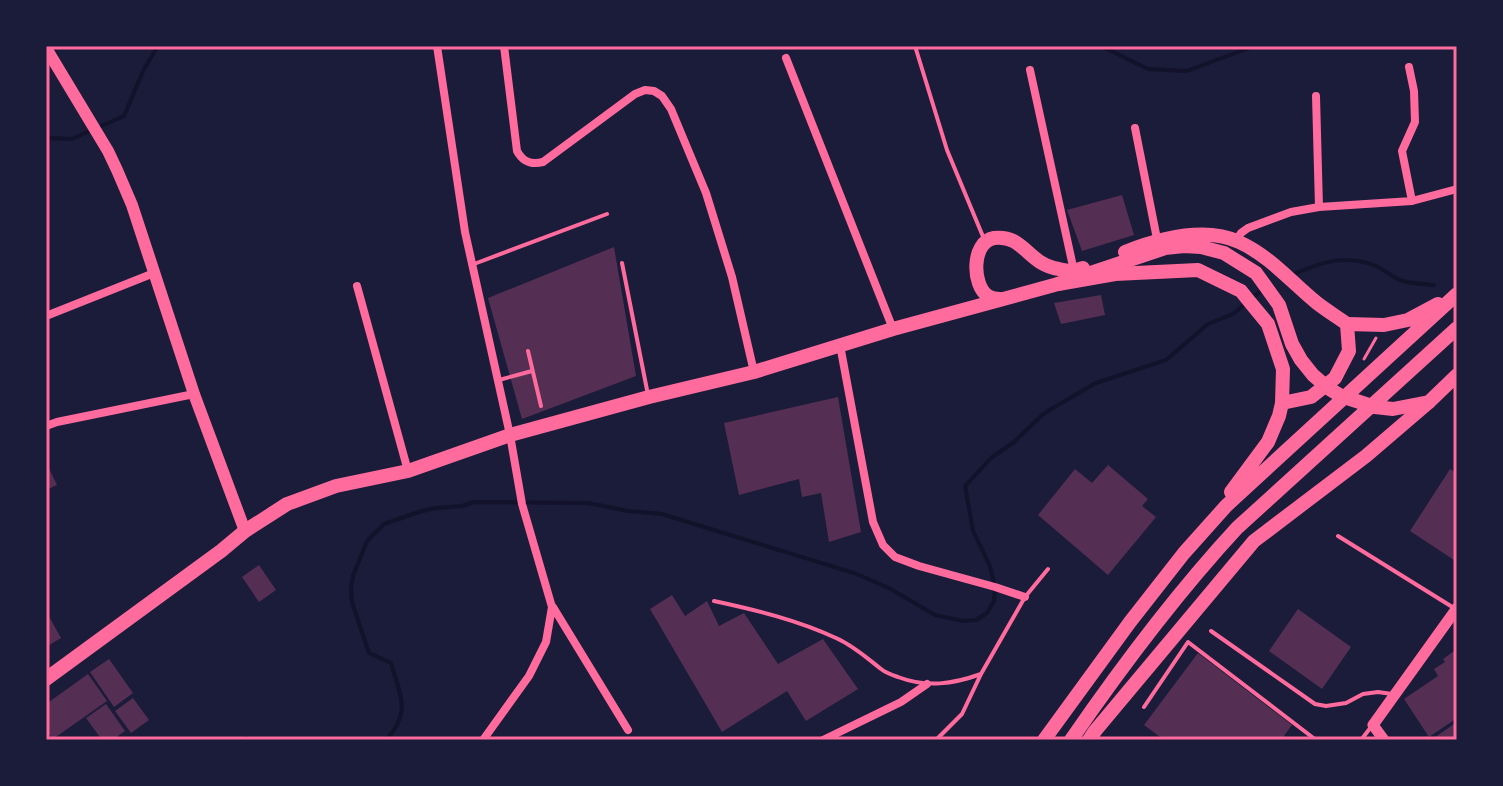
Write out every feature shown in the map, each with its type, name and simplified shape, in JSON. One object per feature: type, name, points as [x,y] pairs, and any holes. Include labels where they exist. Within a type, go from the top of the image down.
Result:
[{"type":"main road","points":[[46,48],[113,160],[245,531]]},
{"type":"main road","points":[[1002,300],[988,296],[979,282],[976,264],[985,241],[992,238],[1018,242],[1038,263],[1074,272],[1157,239],[1187,235],[1236,240],[1254,250],[1347,324],[1384,325],[1408,320],[1457,293]]},
{"type":"main road","points":[[46,679],[245,531],[287,504],[336,486],[408,471],[510,435],[754,372],[839,344],[1058,284],[1165,248],[1201,247],[1224,253],[1256,273],[1279,305],[1292,344],[1301,360],[1328,388],[1349,400],[1375,407],[1393,409],[1429,402]]},
{"type":"main road","points":[[1044,740],[1073,697],[1268,442],[1282,403],[1283,369],[1268,324],[1241,291],[1198,270],[1115,274],[1058,284]]},
{"type":"main road","points":[[956,312],[979,282]]},
{"type":"main road","points":[[1184,553],[1226,506],[1457,293]]},
{"type":"main road","points":[[1282,403],[1311,397],[1335,378],[1349,351],[1347,324]]},
{"type":"main road","points":[[1071,740],[1133,654],[1204,564],[1237,528],[1457,328]]},
{"type":"main road","points":[[1089,737],[1254,541],[1366,456],[1457,375]]},
{"type":"street","points":[[437,46],[465,232],[510,435],[522,504],[552,607],[628,730]]},
{"type":"street","points":[[504,46],[517,151],[527,162],[543,162],[635,94],[645,90],[662,96],[671,109],[706,193],[732,277],[754,372]]},
{"type":"street","points":[[786,58],[893,329]]},
{"type":"street","points":[[1409,67],[1415,122],[1402,151],[1412,201]]},
{"type":"street","points":[[1030,70],[1074,272]]},
{"type":"street","points":[[1316,96],[1319,207]]},
{"type":"street","points":[[1135,128],[1157,239]]},
{"type":"street","points":[[1236,240],[1248,228],[1291,212],[1319,207],[1412,201],[1457,189]]},
{"type":"street","points":[[46,316],[154,273]]},
{"type":"street","points":[[357,286],[408,471]]},
{"type":"street","points":[[839,344],[873,522],[883,545],[895,557],[919,566],[1025,597]]},
{"type":"street","points":[[46,426],[194,394]]},
{"type":"street","points":[[483,740],[529,676],[546,642],[552,607]]},
{"type":"street","points":[[1384,740],[1373,725],[1457,608]]},
{"type":"street","points":[[823,740],[901,702],[927,684]]},
{"type":"lane","points":[[915,46],[947,150],[985,241]]},
{"type":"lane","points":[[472,265],[607,214]]},
{"type":"lane","points":[[622,263],[649,397]]},
{"type":"lane","points":[[528,351],[541,406]]},
{"type":"lane","points":[[497,380],[532,371]]},
{"type":"lane","points":[[1338,536],[1457,608]]},
{"type":"lane","points":[[936,740],[962,714],[1025,597],[1048,569]]},
{"type":"lane","points":[[714,601],[764,612],[837,638],[885,672],[909,681],[927,684],[962,681],[981,674]]},
{"type":"lane","points":[[1211,631],[1315,704],[1346,703],[1363,694],[1378,692],[1395,694]]},
{"type":"lane","points":[[1144,707],[1188,642],[1315,740]]},
{"type":"lane","points":[[1361,740],[1373,725]]},
{"type":"building","points":[[1122,195],[1134,235],[1082,251],[1067,210]]},
{"type":"building","points":[[614,247],[636,376],[522,419],[488,298]]},
{"type":"building","points":[[1101,295],[1105,315],[1061,324],[1054,303]]},
{"type":"building","points":[[838,397],[861,532],[829,542],[821,493],[802,497],[799,479],[739,495],[724,423]]},
{"type":"building","points":[[46,462],[57,485],[46,490]]},
{"type":"building","points":[[1108,465],[1148,499],[1142,506],[1156,517],[1108,575],[1038,515],[1075,469],[1092,483]]},
{"type":"building","points":[[1450,469],[1457,473],[1457,562],[1410,531]]},
{"type":"building","points":[[259,565],[276,590],[259,602],[242,577]]},
{"type":"building","points":[[672,595],[685,616],[707,601],[719,626],[744,613],[778,664],[823,639],[858,689],[806,721],[787,691],[722,732],[650,609]]},
{"type":"building","points":[[1298,609],[1351,647],[1322,689],[1269,651]]},
{"type":"building","points":[[46,611],[61,638],[46,647]]},
{"type":"building","points":[[1457,649],[1457,718],[1429,737],[1404,699],[1438,676],[1434,669]]},
{"type":"building","points":[[1198,653],[1292,725],[1281,740],[1164,740],[1144,725]]},
{"type":"building","points":[[109,659],[133,693],[114,707],[90,672]]},
{"type":"building","points":[[88,674],[107,701],[53,739],[46,730],[46,704]]},
{"type":"building","points":[[133,698],[149,720],[131,733],[115,711]]},
{"type":"building","points":[[106,704],[125,731],[112,740],[102,740],[86,718]]},
{"type":"building","points":[[1457,722],[1457,740],[1431,740]]},
{"type":"waterway","points":[[46,138],[72,139],[124,116],[144,69],[158,46]]},
{"type":"waterway","points":[[1101,46],[1148,69],[1187,71],[1254,46]]},
{"type":"waterway","points":[[1291,275],[1322,263],[1353,260],[1376,266],[1403,281],[1434,285]]},
{"type":"waterway","points":[[386,740],[399,721],[400,694],[391,663],[369,653],[352,602],[351,588],[367,541],[384,524],[422,511],[474,502],[588,503],[662,514],[854,573],[889,588],[935,615],[963,621],[976,620],[987,613],[994,601],[995,587],[990,566],[973,531],[965,486],[991,458],[1051,409],[1096,383],[1166,360],[1208,324],[1233,314],[1262,290]]},
{"type":"waterway","points":[[237,740],[256,740]]}]
